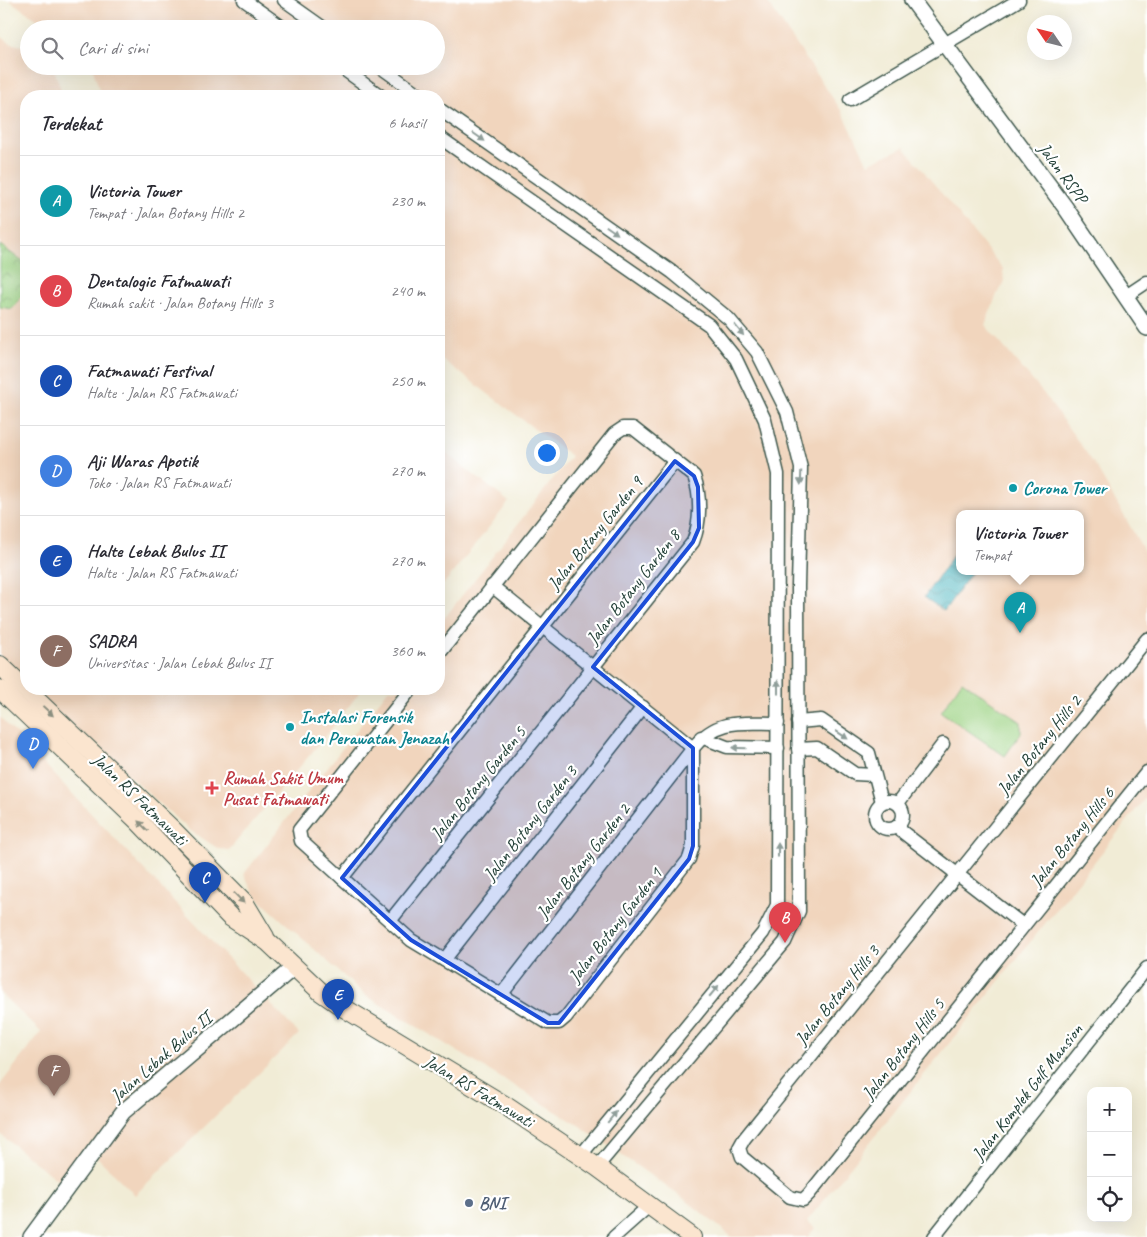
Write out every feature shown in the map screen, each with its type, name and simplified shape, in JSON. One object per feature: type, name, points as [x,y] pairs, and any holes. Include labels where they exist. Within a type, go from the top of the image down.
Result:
[{"type":"main road","name":"Jalan RS Fatmawati","points":[[0,665],[20,684]]},
{"type":"main road","name":"Jalan RS Fatmawati","points":[[0,689],[160,843],[230,917],[268,942],[294,967],[344,1008],[506,1106],[597,1166],[692,1237]]},
{"type":"main road","name":"Jalan RS Fatmawati","points":[[31,695],[173,830],[244,902],[268,942]]},
{"type":"main road","points":[[160,843],[173,830]]},
{"type":"main road","points":[[176,860],[190,848]]},
{"type":"street","points":[[244,0],[272,20]]},
{"type":"street","points":[[284,0],[312,20]]},
{"type":"street","name":"Jalan RSPP","points":[[912,0],[1065,207],[1147,328]]},
{"type":"street","points":[[850,100],[1019,0]]},
{"type":"street","points":[[351,75],[372,90]]},
{"type":"street","points":[[391,75],[412,90]]},
{"type":"street","points":[[445,112],[672,272],[729,318],[751,346],[787,412],[801,468],[798,586],[799,911],[785,942],[597,1166]]},
{"type":"street","points":[[445,141],[709,324],[736,359],[765,420],[778,474],[777,905],[763,933],[581,1156]]},
{"type":"street","points":[[660,290],[672,272]]},
{"type":"street","points":[[1126,296],[1147,282]]},
{"type":"street","points":[[445,646],[614,434],[623,428],[633,428],[675,461]]},
{"type":"street","name":"Jalan Botany Garden 8","points":[[593,667],[693,542],[699,528],[696,481],[694,476],[675,461]]},
{"type":"street","name":"Jalan Botany Garden 9","points":[[342,878],[675,461]]},
{"type":"street","points":[[492,586],[693,748]]},
{"type":"street","name":"Jalan Botany Hills 2","points":[[958,873],[1147,639]]},
{"type":"street","name":"Jalan Botany Garden 5","points":[[390,921],[593,667]]},
{"type":"street","points":[[406,695],[299,830],[301,841],[411,940],[501,995]]},
{"type":"street","name":"Jalan Botany Garden 3","points":[[444,960],[643,707]]},
{"type":"street","points":[[798,722],[820,720],[869,753],[873,775],[882,802]]},
{"type":"street","points":[[701,737],[728,723],[778,723]]},
{"type":"street","points":[[701,737],[727,747],[778,748]]},
{"type":"street","name":"Jalan Botany Garden 2","points":[[501,995],[701,737]]},
{"type":"street","points":[[898,803],[943,744]]},
{"type":"street","name":"Jalan Botany Garden 1","points":[[501,995],[548,1023],[559,1023],[566,1017],[689,859],[693,846],[693,748]]},
{"type":"street","points":[[798,749],[817,748],[855,774],[873,775]]},
{"type":"street","name":"Jalan Botany Hills 6","points":[[1023,925],[1147,772]]},
{"type":"street","points":[[890,800],[898,803],[902,809],[904,816],[902,822],[896,827],[889,829],[882,827],[877,822],[875,815],[877,808],[882,802],[890,800]]},
{"type":"street","points":[[896,827],[1023,925]]},
{"type":"street","name":"Jalan Botany Hills 3","points":[[809,1194],[802,1200],[790,1197],[742,1157],[739,1148],[744,1139],[958,873]]},
{"type":"street","name":"Jalan Botany Hills 5","points":[[809,1194],[1023,925]]},
{"type":"street","name":"Jalan Lebak Bulus II","points":[[31,1237],[123,1112],[294,967]]},
{"type":"street","name":"Jalan Komplek Golf Mansion","points":[[934,1237],[1147,968]]},
{"type":"street","points":[[614,1237],[650,1204]]},
{"type":"highlighted area","points":[[675,461],[694,476],[698,487],[699,528],[693,542],[593,667],[693,748],[693,846],[689,859],[559,1023],[548,1023],[411,940],[342,878]]},
{"type":"shaded area","points":[[9,0],[766,0],[843,113],[868,164],[904,147],[1003,269],[1004,284],[997,294],[985,325],[1044,394],[1095,465],[1147,556],[1147,796],[807,1221],[815,1228],[808,1237],[732,1237],[687,1201],[580,1126],[365,995],[254,895],[244,874],[384,695],[445,695],[445,617],[571,456],[445,362],[445,90],[99,90],[95,75],[445,75],[445,20],[38,20]]},
{"type":"shaded area","points":[[0,36],[10,43],[20,46],[20,75],[56,75],[61,90],[20,90],[20,679],[0,661]]},
{"type":"shaded area","points":[[445,453],[509,502],[445,582]]},
{"type":"shaded area","name":"Rumah Sakit Umum Pusat Fatmawati","points":[[38,695],[357,695],[325,737],[229,850],[219,849],[191,831]]},
{"type":"shaded area","points":[[0,717],[299,1034],[135,1195],[89,1149],[61,1183],[0,1134],[0,1085],[41,1032],[0,993]]},
{"type":"green space","points":[[0,245],[20,260],[20,299],[12,309],[0,307]]},
{"type":"green space","points":[[962,681],[1021,722],[1021,733],[1005,756],[941,712]]},
{"type":"water","points":[[956,551],[956,575],[970,575],[944,611],[924,597]]},
{"type":"place","name":"Corona Tower","points":[[1013,488]]},
{"type":"place","name":"Victoria Tower","points":[[1020,633]]},
{"type":"place","name":"Instalasi Forensik dan Perawatan Jenazah","points":[[290,727]]},
{"type":"place","name":"Aji Waras Apotik","points":[[33,769]]},
{"type":"place","name":"Rumah Sakit Umum Pusat Fatmawati","points":[[212,788]]},
{"type":"place","name":"Fatmawati Festival","points":[[205,903]]},
{"type":"place","name":"Dentalogic Fatmawati","points":[[785,943]]},
{"type":"place","name":"Halte Lebak Bulus II","points":[[338,1020]]},
{"type":"place","name":"SADRA","points":[[54,1096]]},
{"type":"place","name":"BNI","points":[[469,1203]]}]
